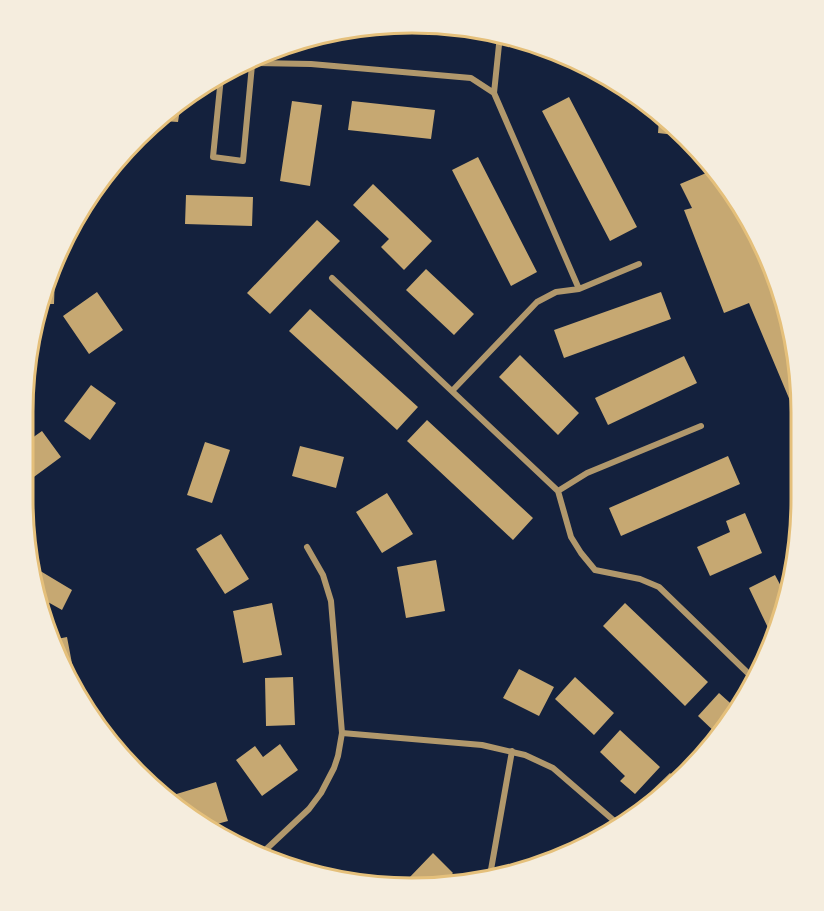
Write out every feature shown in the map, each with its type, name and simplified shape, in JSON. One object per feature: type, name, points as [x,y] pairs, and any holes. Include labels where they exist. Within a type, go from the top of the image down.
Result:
[{"type":"street","points":[[499,43],[494,93],[579,289]]},
{"type":"street","points":[[264,63],[311,64],[471,78],[494,93]]},
{"type":"street","points":[[220,86],[213,157],[243,161],[252,69]]},
{"type":"street","points":[[453,390],[537,302],[556,292],[579,289],[639,264]]},
{"type":"street","points":[[332,278],[558,490],[571,537],[595,570],[640,579],[659,587],[748,674]]},
{"type":"street","points":[[558,490],[587,473],[701,426]]},
{"type":"street","points":[[267,849],[309,809],[321,793],[334,768],[342,733],[331,601],[323,574],[308,547]]},
{"type":"street","points":[[342,733],[482,745],[525,755],[553,768],[613,820]]},
{"type":"street","points":[[491,870],[512,751]]},
{"type":"building","points":[[569,97],[637,227],[610,241],[542,111]]},
{"type":"building","points":[[292,101],[322,105],[310,186],[280,181]]},
{"type":"building","points":[[352,101],[435,110],[431,139],[348,130]]},
{"type":"building","points":[[180,112],[178,122],[169,121]]},
{"type":"building","points":[[659,124],[670,134],[658,133]]},
{"type":"building","points":[[478,157],[537,272],[511,286],[452,170]]},
{"type":"building","points":[[706,173],[727,201],[752,244],[771,290],[784,338],[791,402],[749,303],[724,313],[684,210],[692,208],[680,184]]},
{"type":"building","points":[[373,184],[432,241],[404,270],[381,247],[389,239],[353,205]]},
{"type":"building","points":[[186,195],[253,197],[252,226],[185,224]]},
{"type":"building","points":[[317,220],[340,241],[270,314],[247,293]]},
{"type":"building","points":[[426,269],[474,314],[454,335],[406,290]]},
{"type":"building","points":[[55,286],[54,304],[49,304]]},
{"type":"building","points":[[97,292],[123,330],[89,354],[63,316]]},
{"type":"building","points":[[661,292],[671,319],[564,358],[554,330]]},
{"type":"building","points":[[310,309],[418,407],[397,430],[289,331]]},
{"type":"building","points":[[520,355],[579,413],[558,435],[499,377]]},
{"type":"building","points":[[684,356],[697,383],[608,425],[595,398]]},
{"type":"building","points":[[91,385],[116,403],[90,440],[64,421]]},
{"type":"building","points":[[427,420],[533,518],[513,540],[407,441]]},
{"type":"building","points":[[42,431],[61,457],[33,478],[33,437]]},
{"type":"building","points":[[205,442],[230,450],[212,503],[187,495]]},
{"type":"building","points":[[300,446],[344,457],[336,488],[292,476]]},
{"type":"building","points":[[728,456],[740,484],[621,536],[609,508]]},
{"type":"building","points":[[387,493],[413,534],[382,553],[356,512]]},
{"type":"building","points":[[745,513],[762,553],[710,576],[697,547],[730,532],[726,521]]},
{"type":"building","points":[[221,534],[249,579],[225,594],[196,549]]},
{"type":"building","points":[[436,560],[445,611],[406,618],[397,567]]},
{"type":"building","points":[[40,571],[72,590],[62,610],[47,602]]},
{"type":"building","points":[[775,575],[781,586],[768,628],[749,588]]},
{"type":"building","points":[[272,603],[282,655],[243,663],[233,611]]},
{"type":"building","points":[[625,603],[708,682],[685,706],[603,626]]},
{"type":"building","points":[[67,637],[73,669],[62,644],[60,638]]},
{"type":"building","points":[[519,669],[554,687],[539,716],[503,698]]},
{"type":"building","points":[[293,677],[295,725],[266,726],[265,678]]},
{"type":"building","points":[[575,677],[614,713],[594,735],[555,699]]},
{"type":"building","points":[[719,693],[731,704],[713,730],[698,716]]},
{"type":"building","points":[[620,730],[660,767],[635,794],[620,781],[625,776],[600,752]]},
{"type":"building","points":[[280,744],[298,770],[262,796],[236,760],[255,746],[263,757]]},
{"type":"building","points":[[670,773],[672,775],[647,797]]},
{"type":"building","points":[[216,782],[228,821],[217,824],[175,795]]},
{"type":"building","points":[[433,853],[453,873],[450,876],[409,878]]}]
